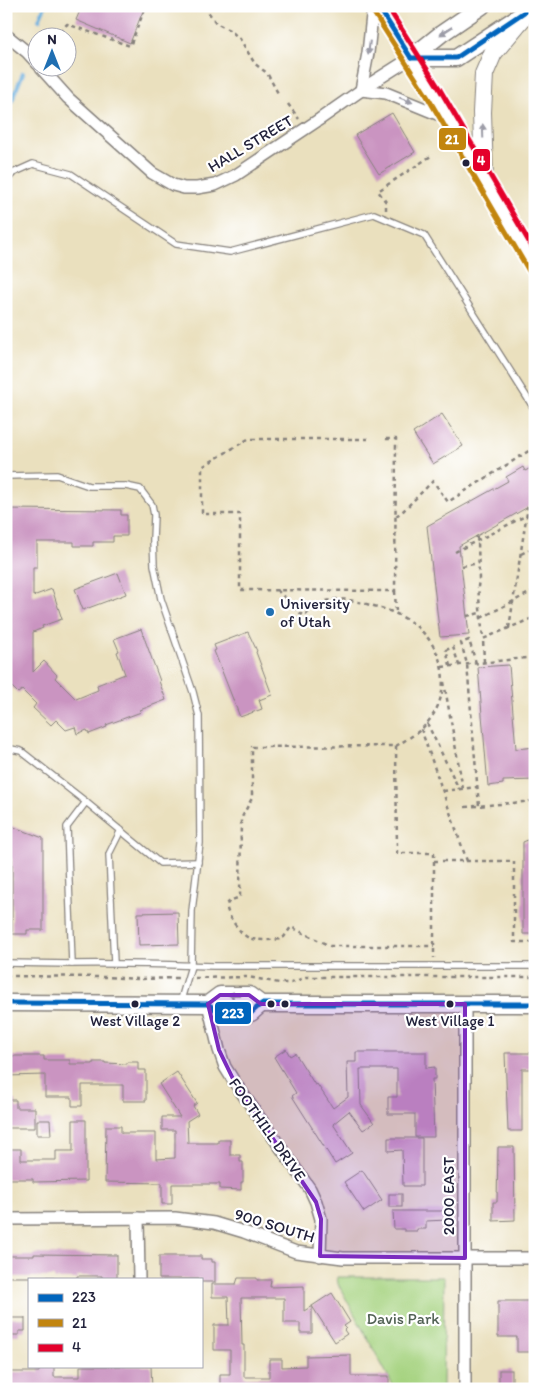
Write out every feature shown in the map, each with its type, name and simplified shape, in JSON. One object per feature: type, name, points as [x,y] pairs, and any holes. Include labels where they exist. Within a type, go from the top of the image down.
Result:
[{"type":"main road","points":[[378,6],[448,118],[535,267]]},
{"type":"main road","points":[[411,58],[441,34],[482,6]]},
{"type":"main road","points":[[411,58],[456,58],[531,8]]},
{"type":"main road","points":[[484,180],[482,112],[484,74],[493,53],[531,8]]},
{"type":"main road","points":[[6,1003],[208,1004],[220,995],[249,995],[261,1004],[535,1004]]},
{"type":"street","points":[[373,6],[368,53],[361,90],[386,93],[448,118]]},
{"type":"street","points":[[6,35],[28,53]]},
{"type":"street","name":"HALL STREET","points":[[50,78],[68,98],[140,164],[164,181],[184,188],[197,188],[215,185],[230,179],[411,58]]},
{"type":"street","name":"FOOTHILL DRIVE","points":[[208,1004],[225,1067],[235,1084],[310,1189],[316,1202],[321,1219],[320,1256]]},
{"type":"street","name":"2000 EAST","points":[[464,1389],[465,1004]]},
{"type":"street","points":[[138,1218],[139,1278]]},
{"type":"street","name":"900 SOUTH","points":[[6,1219],[175,1218],[214,1223],[244,1232],[296,1252],[343,1258],[535,1258]]},
{"type":"lane","points":[[6,181],[14,173],[33,164],[72,174],[176,244],[230,252],[374,214],[424,235],[535,410]]},
{"type":"lane","points":[[6,476],[57,475],[89,486],[126,486],[140,489],[152,505],[154,515],[154,565],[162,599],[193,692],[199,716],[200,843],[192,911],[191,966],[180,1003]]},
{"type":"lane","points":[[6,748],[21,751],[160,863],[198,862]]},
{"type":"lane","points":[[72,964],[67,827],[86,802]]},
{"type":"lane","points":[[114,964],[109,854],[121,830]]},
{"type":"lane","points":[[6,963],[191,966],[535,966]]},
{"type":"path","points":[[64,28],[67,24],[130,46],[146,6]]},
{"type":"path","points":[[204,6],[216,23],[231,31],[240,39],[255,64],[267,73],[279,94]]},
{"type":"path","points":[[288,104],[299,119]]},
{"type":"path","points":[[386,219],[386,202],[378,191],[430,156]]},
{"type":"path","points":[[368,439],[248,440],[202,467],[202,514],[240,514],[240,590],[396,590]]},
{"type":"path","points":[[384,440],[396,440],[396,613]]},
{"type":"path","points":[[396,516],[432,481],[448,502],[535,447]]},
{"type":"path","points":[[508,628],[528,506]]},
{"type":"path","points":[[455,552],[531,512],[535,522]]},
{"type":"path","points":[[476,536],[478,540],[478,588],[484,662]]},
{"type":"path","points":[[521,554],[535,546]]},
{"type":"path","points":[[462,566],[479,563]]},
{"type":"path","points":[[277,590],[303,616],[323,602],[340,599],[390,610],[411,621],[425,634],[435,649],[442,667],[461,789]]},
{"type":"path","points":[[481,618],[535,590]]},
{"type":"path","points":[[467,616],[480,613]]},
{"type":"path","points":[[483,640],[535,617]]},
{"type":"path","points":[[476,663],[469,640],[460,643],[467,664],[479,806]]},
{"type":"path","points":[[450,666],[446,650],[453,647],[459,665]]},
{"type":"path","points":[[442,667],[535,657]]},
{"type":"path","points":[[434,946],[330,946],[291,927],[281,939],[256,939],[243,935],[227,909],[227,905],[229,902],[240,897],[241,819],[252,798],[252,747],[396,746],[427,723],[438,705],[444,678]]},
{"type":"path","points":[[427,723],[461,789]]},
{"type":"path","points":[[420,728],[467,861]]},
{"type":"path","points":[[396,746],[397,853],[434,853],[434,966]]},
{"type":"path","points":[[443,791],[478,788]]},
{"type":"path","points":[[465,807],[535,801]]},
{"type":"path","points":[[434,861],[514,861],[514,942],[535,942]]},
{"type":"path","points":[[6,976],[176,978]]},
{"type":"path","points":[[198,977],[248,977],[279,983],[291,983],[306,977],[535,977]]},
{"type":"highlighted area","points":[[220,995],[249,995],[261,1004],[465,1004],[465,1258],[320,1256],[321,1219],[316,1202],[235,1083],[219,1050],[208,1004]]},
{"type":"green space","name":"Davis Park","points":[[337,1277],[444,1277],[443,1389],[395,1389],[338,1284]]},
{"type":"building","points":[[82,6],[145,6],[130,43],[76,20]]},
{"type":"building","points":[[392,113],[415,152],[379,174],[355,135]]},
{"type":"building","points":[[442,414],[463,446],[433,464],[413,433]]},
{"type":"building","points":[[535,466],[535,503],[459,546],[469,635],[440,637],[427,526],[508,481],[506,477],[523,467],[525,471]]},
{"type":"building","points":[[6,509],[121,510],[121,515],[127,515],[127,536],[113,536],[113,542],[93,542],[93,546],[74,546],[74,542],[37,542],[37,567],[33,567],[33,596],[52,589],[62,619],[42,626],[43,628],[33,632],[33,672],[44,661],[57,675],[55,678],[76,699],[98,690],[97,685],[125,674],[114,639],[141,629],[166,700],[89,734],[87,730],[77,734],[75,727],[66,730],[56,720],[51,725],[33,708],[36,704],[22,690],[18,693],[6,681]]},
{"type":"building","points":[[118,573],[126,594],[83,610],[75,589]]},
{"type":"building","points":[[248,632],[257,651],[272,695],[259,700],[262,709],[240,717],[214,651],[216,650],[214,645]]},
{"type":"building","points":[[509,665],[516,749],[535,747],[535,780],[503,781],[503,784],[488,786],[478,667]]},
{"type":"building","points":[[6,824],[43,838],[43,930],[27,930],[27,934],[12,934],[12,859],[6,857]]},
{"type":"building","points":[[535,837],[535,934],[523,934],[523,842]]},
{"type":"building","points":[[178,912],[179,944],[139,945],[138,913]]},
{"type":"building","points":[[286,1049],[290,1056],[295,1053],[315,1085],[317,1084],[333,1108],[348,1097],[347,1062],[356,1062],[356,1052],[426,1052],[426,1068],[435,1067],[435,1079],[432,1079],[434,1137],[415,1137],[415,1114],[388,1114],[388,1097],[397,1097],[397,1069],[360,1069],[361,1105],[374,1123],[363,1130],[349,1111],[333,1124],[352,1153],[335,1164],[292,1096],[296,1093],[274,1057]]},
{"type":"building","points":[[505,1053],[535,1053],[535,1069],[522,1069],[522,1131],[508,1131]]},
{"type":"building","points":[[6,1056],[44,1056],[44,1060],[70,1060],[70,1064],[105,1062],[127,1064],[127,1062],[138,1062],[138,1070],[146,1070],[146,1101],[123,1101],[123,1085],[82,1085],[82,1106],[72,1106],[72,1097],[45,1097],[45,1075],[6,1076]]},
{"type":"building","points":[[177,1072],[197,1103],[193,1106],[198,1114],[187,1121],[188,1143],[218,1143],[218,1140],[230,1140],[230,1155],[240,1155],[240,1162],[243,1162],[241,1190],[220,1189],[220,1184],[172,1184],[172,1204],[162,1204],[162,1183],[105,1182],[106,1126],[121,1126],[121,1133],[156,1133],[156,1159],[175,1158],[175,1130],[162,1130],[162,1117],[180,1117],[159,1084]]},
{"type":"building","points":[[6,1100],[16,1100],[16,1108],[35,1108],[35,1128],[6,1128]]},
{"type":"building","points":[[37,1120],[50,1120],[51,1135],[37,1135]]},
{"type":"building","points":[[73,1120],[86,1120],[86,1181],[33,1182],[33,1179],[6,1179],[6,1149],[21,1149],[21,1160],[56,1160],[56,1151],[73,1151]]},
{"type":"building","points":[[388,1138],[422,1138],[422,1186],[403,1186],[402,1150],[388,1151]]},
{"type":"building","points":[[498,1147],[514,1147],[515,1220],[493,1221],[493,1202],[497,1202]]},
{"type":"building","points":[[362,1170],[382,1200],[364,1212],[344,1182]]},
{"type":"building","points":[[389,1194],[402,1194],[402,1207],[389,1207]]},
{"type":"building","points":[[393,1211],[447,1211],[447,1220],[426,1221],[426,1229],[404,1231],[404,1229],[394,1229]]},
{"type":"building","points":[[34,1254],[117,1255],[117,1278],[102,1278],[102,1276],[77,1276],[77,1278],[6,1277],[6,1256],[34,1256]]},
{"type":"building","points":[[159,1256],[201,1256],[201,1259],[212,1259],[212,1262],[215,1262],[215,1282],[202,1282],[202,1278],[159,1278]]},
{"type":"building","points":[[238,1278],[271,1280],[270,1287],[304,1286],[304,1311],[312,1306],[312,1333],[300,1333],[300,1323],[284,1323],[284,1298],[241,1298],[244,1377],[269,1377],[269,1359],[282,1359],[282,1367],[306,1366],[306,1356],[351,1355],[351,1376],[389,1376],[389,1389],[220,1389],[220,1374],[230,1374],[230,1350],[214,1350],[214,1325],[229,1325],[228,1297],[212,1297],[212,1284],[236,1284]]},
{"type":"building","points":[[332,1293],[350,1322],[344,1326],[347,1334],[335,1342],[312,1306]]},
{"type":"building","points":[[498,1301],[535,1301],[533,1352],[517,1352],[517,1337],[498,1337]]},
{"type":"building","points":[[6,1318],[25,1318],[25,1331],[19,1331],[19,1335],[6,1335]]},
{"type":"building","points":[[39,1368],[54,1368],[54,1377],[80,1377],[80,1368],[151,1368],[152,1389],[6,1389],[6,1372],[39,1372]]},
{"type":"building","points":[[499,1370],[512,1370],[512,1389],[499,1389]]},
{"type":"waterway","points":[[39,20],[45,6]]},
{"type":"waterway","points":[[6,111],[9,108],[23,73]]},
{"type":"transit line","name":"223","points":[[378,6],[411,58]]},
{"type":"transit line","name":"4","points":[[387,6],[439,88],[535,252]]},
{"type":"transit line","name":"223","points":[[411,58],[456,58],[533,6]]},
{"type":"transit line","name":"21","points":[[372,10],[427,96],[529,271]]},
{"type":"transit line","name":"223","points":[[6,1003],[208,1004],[220,1013],[251,1013],[261,1004],[535,1004]]},
{"type":"place","name":"University of Utah","points":[[270,612]]},
{"type":"place","name":"West Village 2","points":[[135,1004]]},
{"type":"place","name":"West Village 1","points":[[450,1004]]}]
